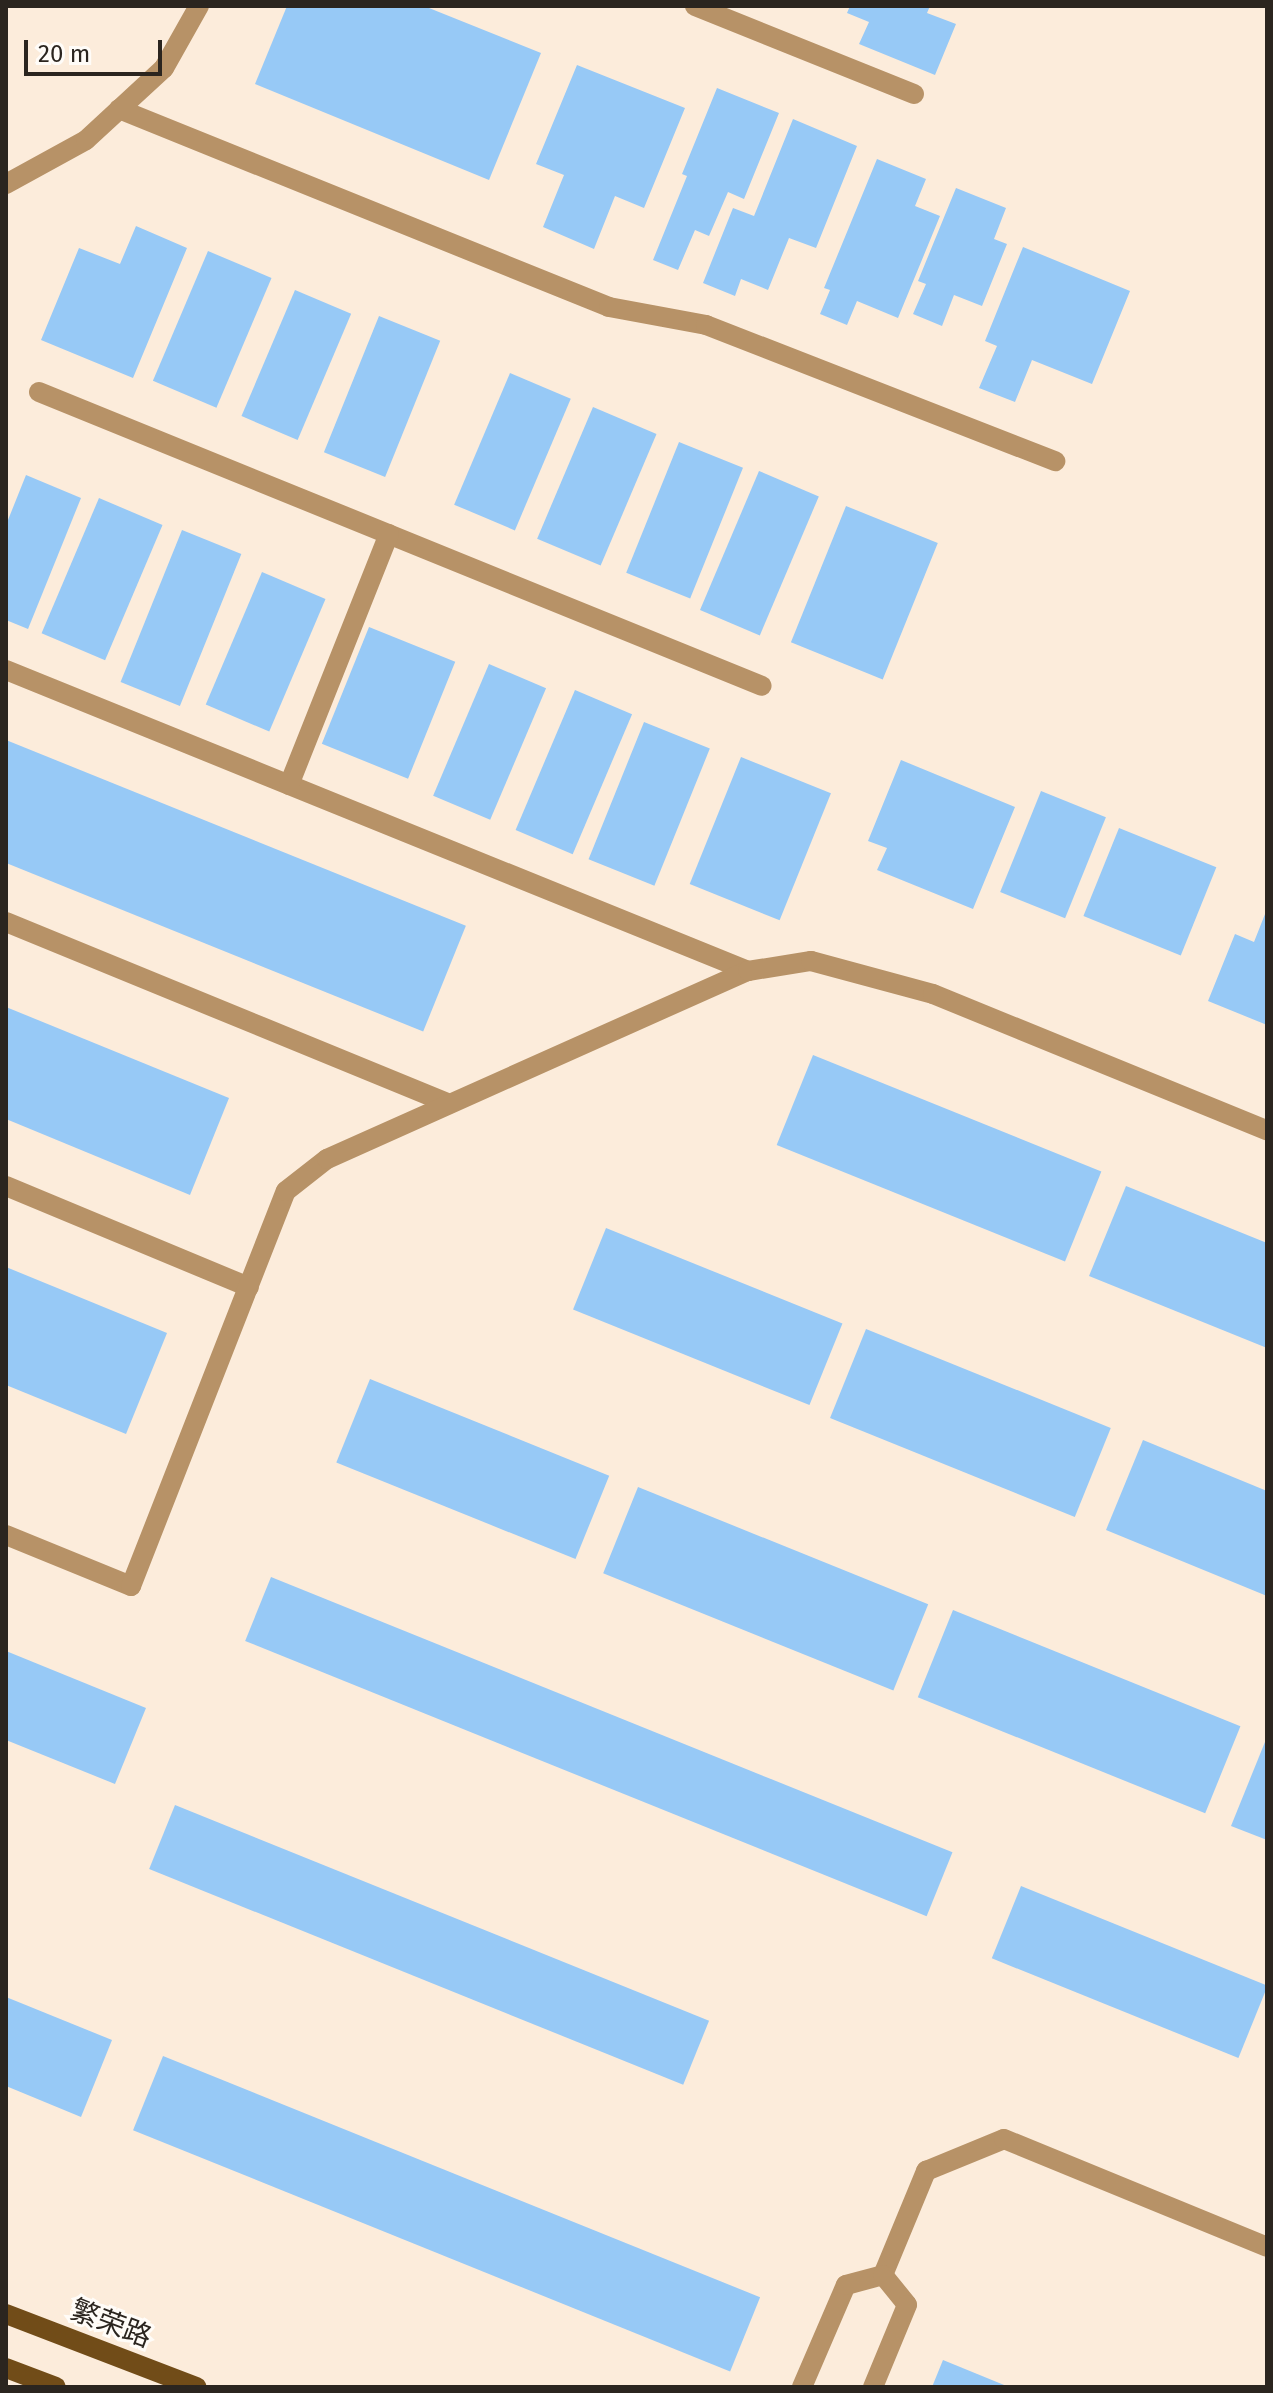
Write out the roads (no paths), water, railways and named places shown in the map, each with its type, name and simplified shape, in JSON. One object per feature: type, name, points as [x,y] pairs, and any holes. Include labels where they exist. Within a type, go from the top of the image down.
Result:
[{"type":"main road","name":"繁荣路","points":[[6,2314],[196,2387]]},
{"type":"main road","points":[[6,2368],[56,2387]]},
{"type":"lane","points":[[6,184],[86,140],[164,68],[199,6]]},
{"type":"lane","points":[[695,6],[914,94]]},
{"type":"lane","points":[[119,109],[609,307],[706,325],[1055,461]]},
{"type":"lane","points":[[39,392],[762,686]]},
{"type":"lane","points":[[289,785],[389,534]]},
{"type":"lane","points":[[6,670],[748,971]]},
{"type":"lane","points":[[6,922],[449,1104]]},
{"type":"lane","points":[[6,1535],[131,1586],[286,1191],[327,1159],[748,971],[811,961],[933,994],[1267,1130]]},
{"type":"lane","points":[[6,1186],[249,1287]]},
{"type":"lane","points":[[883,2275],[926,2171],[1004,2139],[1267,2247]]},
{"type":"lane","points":[[802,2387],[846,2285],[883,2275]]},
{"type":"lane","points":[[873,2387],[907,2305],[883,2275]]}]
